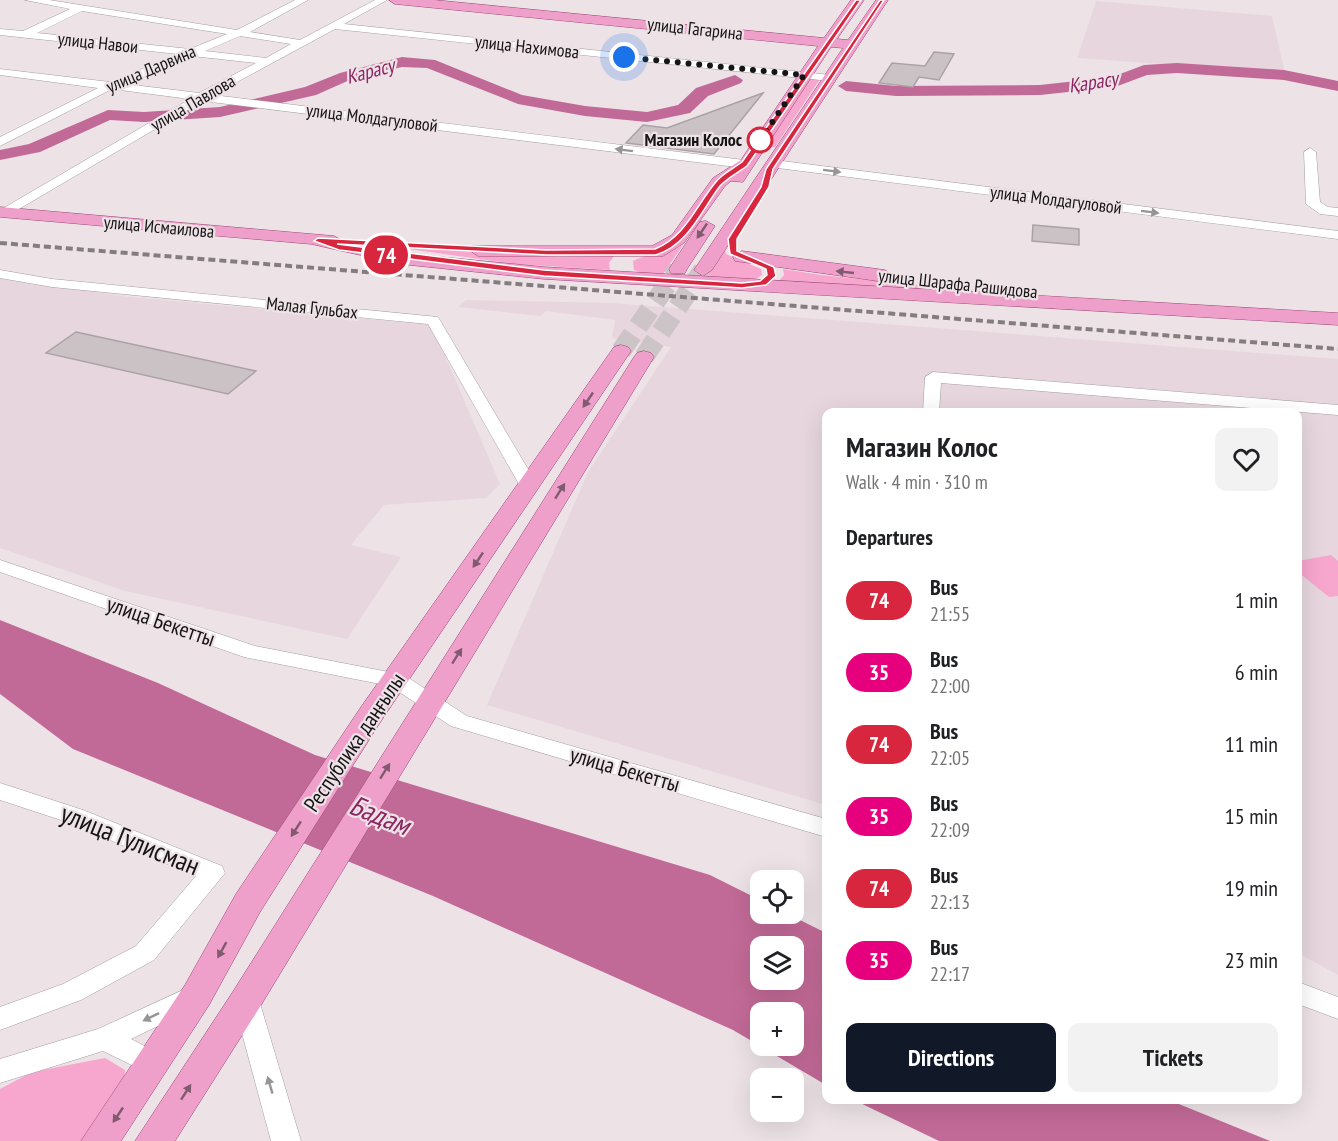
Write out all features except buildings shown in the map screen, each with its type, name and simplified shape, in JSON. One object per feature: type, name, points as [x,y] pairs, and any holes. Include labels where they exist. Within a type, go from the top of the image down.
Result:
[{"type":"main road","name":"улица Гагарина","points":[[395,0],[852,45]]},
{"type":"main road","points":[[678,269],[744,164],[858,0]]},
{"type":"main road","points":[[703,270],[882,0]]},
{"type":"main road","name":"улица Исмаилова","points":[[4,212],[318,241],[546,253],[643,253],[656,252],[678,239],[719,182],[744,164]]},
{"type":"main road","points":[[742,285],[763,283],[771,276],[770,267],[733,252],[733,239],[765,187],[772,167]]},
{"type":"main road","name":"улица Исмаилова","points":[[318,241],[339,248],[416,259],[544,273],[742,285]]},
{"type":"main road","points":[[631,279],[621,267],[622,260],[643,253]]},
{"type":"main road","name":"улица Шарафа Рашидова","points":[[742,257],[803,267],[1174,308]]},
{"type":"main road","name":"улица Шарафа Рашидова","points":[[742,285],[1338,319]]},
{"type":"main road","name":"Республика даңғылы","points":[[100,1141],[197,995],[250,900],[391,686],[529,486],[633,354],[427,703],[246,1000],[154,1141]]},
{"type":"street","points":[[30,0],[302,42]]},
{"type":"street","name":"улица Дарвина","points":[[0,142],[110,86],[188,52],[239,33],[303,0]]},
{"type":"street","name":"улица Павлова","points":[[4,212],[201,97],[382,0]]},
{"type":"street","points":[[24,34],[81,8]]},
{"type":"street","name":"улица Нахимова","points":[[332,26],[830,78]]},
{"type":"street","name":"улица Навои","points":[[0,32],[268,61]]},
{"type":"street","name":"улица Молдагуловой","points":[[0,72],[744,164]]},
{"type":"street","points":[[0,86],[23,75]]},
{"type":"street","points":[[1310,152],[1312,204],[1325,211],[1338,212]]},
{"type":"street","name":"улица Молдагуловой","points":[[772,167],[1338,235]]},
{"type":"street","name":"Малая Гульбах","points":[[0,274],[52,283],[433,320],[529,486]]},
{"type":"street","points":[[931,408],[933,377],[1338,410]]},
{"type":"street","name":"улица Бекетты","points":[[0,566],[251,652],[391,686],[459,721],[822,827]]},
{"type":"street","name":"улица Гулисман","points":[[0,791],[75,816],[213,873],[146,953],[72,992],[0,1020]]},
{"type":"street","points":[[1302,994],[1338,1008]]},
{"type":"street","points":[[0,1071],[105,1039],[197,995]]},
{"type":"street","points":[[246,1000],[286,1141]]},
{"type":"street","points":[[105,1039],[152,1063]]},
{"type":"shaded area","points":[[1096,1],[1272,16],[1285,73],[1077,58]]},
{"type":"shaded area","points":[[811,78],[820,79],[775,147],[765,146]]},
{"type":"shaded area","points":[[723,242],[726,254],[761,269],[762,275],[754,280],[702,278]]},
{"type":"shaded area","points":[[373,244],[557,257],[614,256],[609,263],[610,270],[515,264]]},
{"type":"shaded area","points":[[683,245],[663,274],[641,273],[634,270],[633,261]]},
{"type":"shaded area","points":[[783,269],[1004,294],[777,283],[784,275]]},
{"type":"shaded area","points":[[0,276],[121,296],[432,325],[500,484],[486,498],[384,505],[351,545],[401,557],[347,639],[125,591],[0,548]]},
{"type":"shaded area","points":[[466,300],[612,303],[1338,359],[1338,975],[1302,955],[1302,408],[822,408],[822,804],[487,705],[588,472],[671,347],[612,338],[615,320],[546,311],[541,316],[458,307]]},
{"type":"shaded area","points":[[1331,555],[1338,561],[1338,596],[1329,597],[1302,575],[1302,560]]},
{"type":"shaded area","points":[[105,1058],[125,1070],[123,1092],[86,1141],[0,1141],[0,1089],[32,1072]]},
{"type":"water","name":"Бадам","points":[[0,620],[158,683],[315,755],[710,875],[750,895],[750,924],[804,924],[804,922],[822,931],[822,1083],[804,1072],[804,1068],[797,1068],[777,1056],[804,1056],[804,1002],[750,1002],[750,1040],[733,1030],[433,896],[73,749],[0,694]]},
{"type":"water","points":[[862,1104],[1179,1104],[1270,1141],[939,1141]]},
{"type":"waterway","name":"Карасу","points":[[0,155],[34,148],[108,115],[144,117],[220,112],[310,91],[346,76],[402,62],[429,63],[518,99],[585,111],[647,117],[684,109],[702,92],[735,80]]},
{"type":"waterway","name":"Қарасу","points":[[846,86],[896,91],[1040,90],[1115,82],[1144,70],[1177,68],[1284,75],[1338,86]]},
{"type":"tunnel","points":[[621,351],[678,269]]},
{"type":"tunnel","points":[[644,357],[703,270]]},
{"type":"railway","points":[[0,243],[1338,349]]},
{"type":"bus line","name":"74","points":[[858,0],[744,164],[719,182],[686,231],[669,247],[656,252],[643,253],[546,253],[318,241],[339,248],[544,273],[742,285],[763,283],[771,276],[770,267],[733,252],[731,247],[736,231],[765,187],[770,169],[882,0]]},
{"type":"place","name":"Магазин Колос","points":[[760,140]]},
{"type":"route","points":[[624,57],[804,75],[755,148],[760,140]]}]
